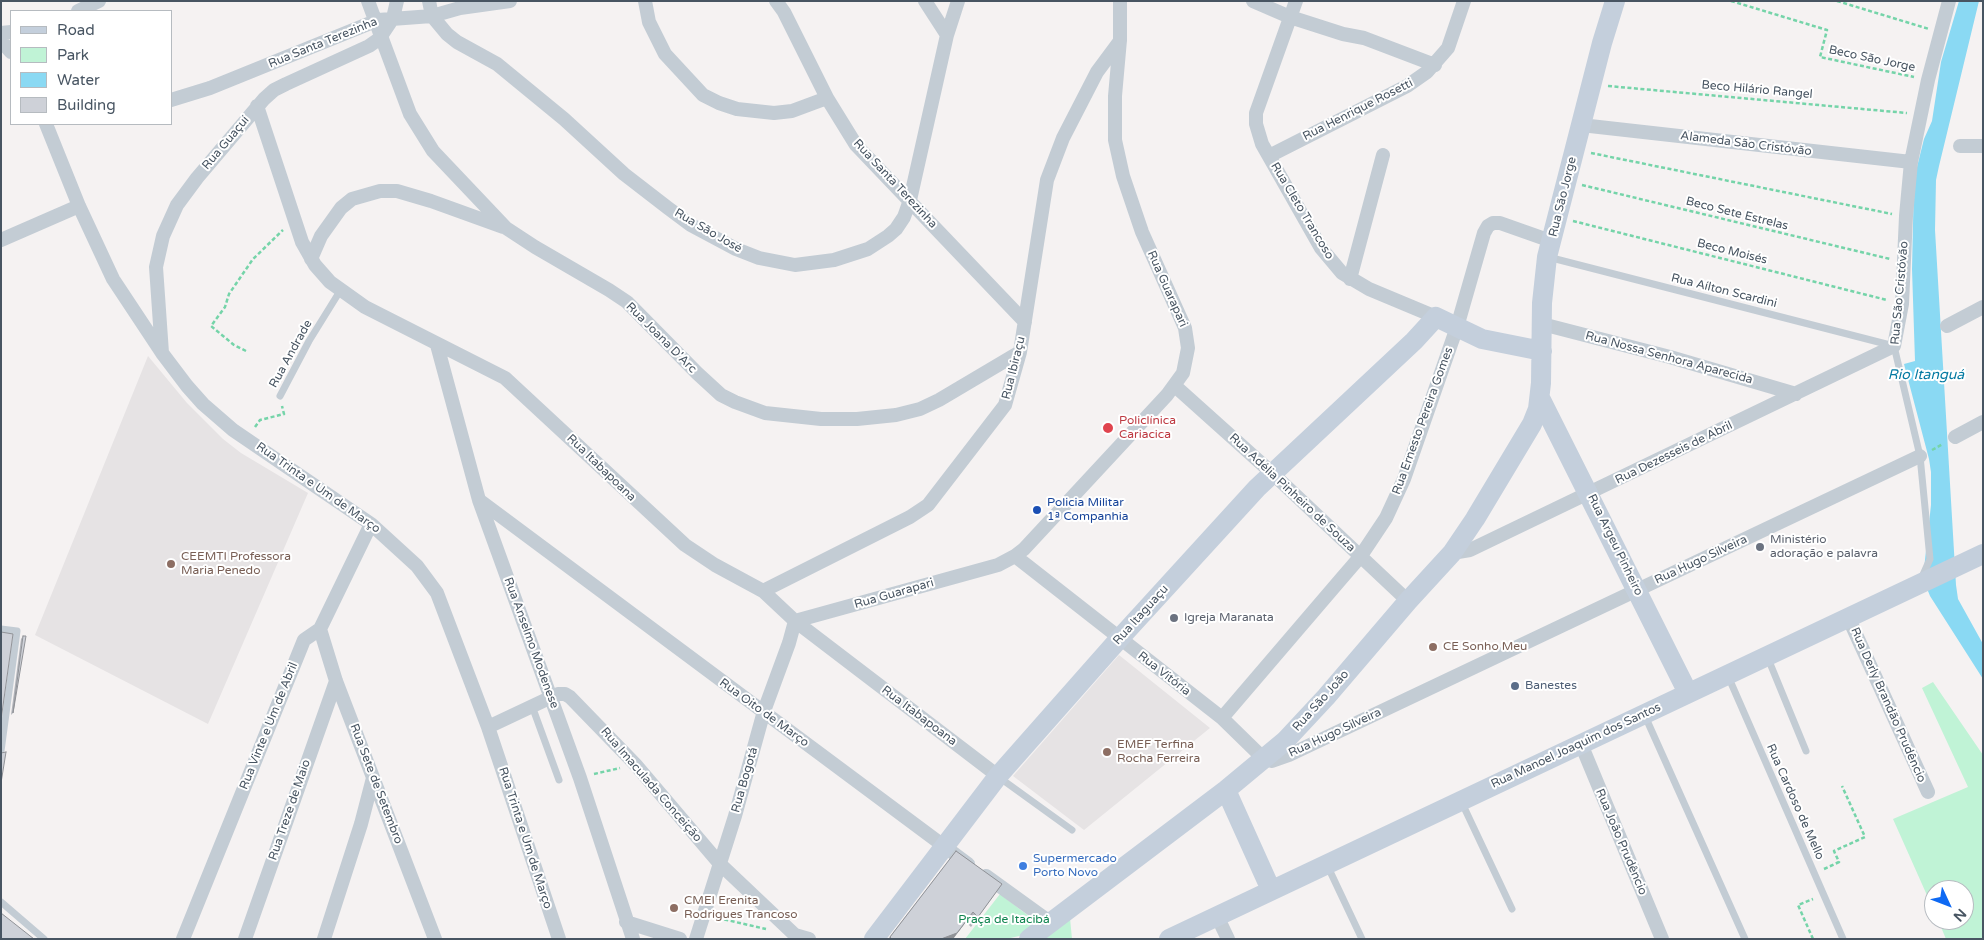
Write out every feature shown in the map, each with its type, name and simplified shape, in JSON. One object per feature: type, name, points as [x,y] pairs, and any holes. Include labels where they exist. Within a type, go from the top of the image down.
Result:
[{"type":"main road","name":"Rua São Jorge","points":[[1540,398],[1542,324],[1549,249],[1591,84],[1615,1]]},
{"type":"main road","name":"Rua Cleto Trancoso","points":[[1436,317],[1482,339],[1542,351]]},
{"type":"main road","name":"Rua Itaguaçu","points":[[874,939],[998,776],[1119,640],[1272,473],[1405,349],[1436,317]]},
{"type":"main road","name":"Rua Argeu Pinheiro","points":[[1540,398],[1590,494],[1688,693]]},
{"type":"main road","name":"Rua São João","points":[[1030,939],[1226,790],[1295,731],[1408,601],[1452,554],[1532,424],[1540,398]]},
{"type":"main road","name":"Rua Manoel Joaquim dos Santos","points":[[1169,939],[1983,554]]},
{"type":"main road","points":[[1226,790],[1271,890]]},
{"type":"street","points":[[80,10],[99,1]]},
{"type":"street","name":"Rua Joana D'Arc","points":[[368,1],[405,100],[421,133],[433,151],[506,228],[535,248],[627,302],[682,360],[721,395],[734,402],[765,413],[820,419],[857,419],[912,411],[939,400],[1020,352]]},
{"type":"street","name":"Rua Guaçuí","points":[[162,353],[156,267],[168,221],[187,191],[257,106],[274,90],[369,46],[382,36],[393,18],[397,1]]},
{"type":"street","points":[[429,1],[432,16]]},
{"type":"street","name":"Rua Santa Terezinha","points":[[172,100],[210,88],[376,20],[432,16],[460,8],[510,1]]},
{"type":"street","points":[[645,1],[649,22],[665,54],[703,95],[720,104],[755,113],[792,111],[827,98]]},
{"type":"street","name":"Rua Santa Terezinha","points":[[776,1],[792,27],[827,98],[856,144],[1025,322]]},
{"type":"street","points":[[925,1],[947,35]]},
{"type":"street","name":"Rua São José","points":[[432,16],[447,34],[497,64],[515,78],[624,174],[691,225],[736,249],[758,258],[796,265],[834,260],[868,249],[880,243],[896,229],[904,217],[910,200],[947,35],[958,1]]},
{"type":"street","name":"Rua Guarapari","points":[[795,621],[998,565],[1014,556],[1028,544],[1174,386],[1182,373],[1187,356],[1185,328],[1142,232],[1123,176],[1114,140],[1115,96],[1120,40],[1120,1]]},
{"type":"street","points":[[1253,1],[1290,18],[1343,34],[1364,38],[1435,65]]},
{"type":"street","name":"Rua Cleto Trancoso","points":[[1296,1],[1256,113],[1258,134],[1321,248],[1334,265],[1369,290],[1436,317]]},
{"type":"street","name":"Rua Henrique Rosetti","points":[[1269,156],[1407,86],[1435,65],[1448,48],[1464,1]]},
{"type":"street","name":"Rua São Cristóvão","points":[[1894,346],[1902,304],[1906,216],[1911,162],[1928,80],[1949,1]]},
{"type":"street","name":"Rua Ibiraçu","points":[[763,591],[910,517],[928,505],[1005,405],[1020,352],[1047,180],[1063,138],[1089,88],[1104,62],[1120,40]]},
{"type":"street","points":[[1,41],[10,51]]},
{"type":"street","name":"Rua Itabapoana","points":[[257,106],[302,242],[322,274],[340,291],[365,308],[505,378],[669,533],[715,565],[763,591],[795,621],[998,776]]},
{"type":"street","name":"Rua Trinta e Um de Março","points":[[46,125],[79,206],[113,279],[162,353],[203,404],[233,430],[371,524],[417,566],[437,593],[488,727],[559,939]]},
{"type":"street","name":"Alameda São Cristóvão","points":[[1581,125],[1911,162]]},
{"type":"street","points":[[1960,146],[1983,146]]},
{"type":"street","points":[[1350,278],[1383,155]]},
{"type":"street","points":[[311,259],[321,236],[341,208],[352,200],[380,191],[397,191],[506,228]]},
{"type":"street","points":[[1,240],[79,206]]},
{"type":"street","name":"Rua Ernesto Pereira Gomes","points":[[1222,718],[1360,556],[1386,518],[1404,479],[1457,327],[1484,233],[1488,226],[1500,223],[1549,249]]},
{"type":"street","points":[[1947,326],[1983,307]]},
{"type":"street","name":"Rua Nossa Senhora Aparecida","points":[[1542,324],[1670,357],[1796,394]]},
{"type":"street","name":"Rua Anselmo Modenese","points":[[437,345],[479,500],[580,778],[633,939]]},
{"type":"street","name":"Rua Dezesseis de Abril","points":[[1452,554],[1470,550],[1590,494],[1894,346]]},
{"type":"street","name":"Rua Adélia Pinheiro de Souza","points":[[1174,386],[1272,473],[1408,601]]},
{"type":"street","points":[[1952,439],[1983,422]]},
{"type":"street","name":"Rua Hugo Silveira","points":[[1264,759],[1272,761],[1289,755],[1924,454]]},
{"type":"street","name":"Rua Oito de Março","points":[[479,500],[715,677],[764,711],[944,846],[1051,923]]},
{"type":"street","name":"Rua Vinte e Um de Abril","points":[[183,939],[304,640],[320,628],[371,524]]},
{"type":"street","name":"Rua Vitória","points":[[1014,556],[1119,640],[1222,718],[1264,759]]},
{"type":"street","name":"Rua Derly Brandão Prudêncio","points":[[1848,617],[1928,792]]},
{"type":"street","name":"Rua Bogotá","points":[[696,939],[748,771],[764,711],[795,621]]},
{"type":"street","name":"Rua Sete de Setembro","points":[[320,628],[336,680],[436,939]]},
{"type":"street","name":"Rua Treze de Maio","points":[[245,939],[336,680]]},
{"type":"street","name":"Rua Imaculada Conceição","points":[[551,697],[564,694],[584,710],[635,764],[720,864],[802,937]]},
{"type":"street","points":[[488,727],[551,697]]},
{"type":"street","name":"Rua João Prudêncio","points":[[1581,744],[1662,939]]},
{"type":"street","points":[[324,939],[361,824],[373,778]]},
{"type":"street","points":[[1217,916],[1228,939]]},
{"type":"street","points":[[626,922],[680,939]]},
{"type":"lane","name":"Rua Aílton Scardini","points":[[1549,249],[1894,346]]},
{"type":"lane","name":"Rua Andrade","points":[[280,396],[306,347],[340,291]]},
{"type":"lane","name":"Rua São Cristóvão","points":[[1894,346],[1924,454],[1930,558],[1921,583]]},
{"type":"lane","points":[[1,629],[17,631],[1,751]]},
{"type":"lane","points":[[1767,656],[1806,751]]},
{"type":"lane","name":"Rua Cardoso de Mello","points":[[1727,674],[1844,939]]},
{"type":"lane","points":[[532,706],[559,780]]},
{"type":"lane","points":[[1644,714],[1745,939]]},
{"type":"lane","name":"Rua Itabapoana","points":[[998,776],[1072,830]]},
{"type":"lane","points":[[1462,801],[1512,909]]},
{"type":"lane","points":[[1327,864],[1362,939]]},
{"type":"lane","points":[[1,902],[44,939]]},
{"type":"path","name":"Beco São Jorge","points":[[1730,1],[1828,30],[1820,57],[1928,80]]},
{"type":"path","points":[[1837,1],[1940,32]]},
{"type":"path","name":"Beco Hilário Rangel","points":[[1591,84],[1921,114]]},
{"type":"path","points":[[1575,149],[1906,216]]},
{"type":"path","name":"Beco Sete Estrelas","points":[[1567,182],[1904,263]]},
{"type":"path","name":"Beco Moisés","points":[[1557,217],[1902,304]]},
{"type":"path","points":[[246,350],[234,345],[211,326],[225,307],[229,294],[253,259],[294,220]]},
{"type":"path","name":"Rua Andrade","points":[[246,438],[260,420],[284,414],[280,396]]},
{"type":"path","points":[[1924,454],[1952,439]]},
{"type":"path","points":[[588,776],[625,766]]},
{"type":"path","points":[[1814,873],[1839,862],[1834,851],[1865,837],[1842,786]]},
{"type":"path","points":[[1813,939],[1798,905],[1824,894]]},
{"type":"path","points":[[704,915],[768,929]]},
{"type":"shaded area","name":"CEEMTI Professora Maria Penedo","points":[[148,356],[187,403],[223,439],[241,453],[308,493],[208,724],[35,635]]},
{"type":"shaded area","name":"EMEF Terfina Rocha Ferreira","points":[[1119,655],[1210,728],[1084,830],[1013,776]]},
{"type":"green space","points":[[1933,682],[1983,755],[1983,939],[1946,939],[1942,930],[1974,930],[1974,880],[1924,880],[1924,889],[1893,819],[1968,787],[1922,688]]},
{"type":"green space","name":"Praça de Itacibá","points":[[1000,894],[1034,920],[1035,923],[1028,934],[1006,939],[965,939]]},
{"type":"green space","points":[[1070,918],[1072,939],[1043,939]]},
{"type":"water","name":"Rio Itanguá","points":[[1959,1],[1979,1],[1936,180],[1935,230],[1956,585],[1958,599],[1983,644],[1983,679],[1930,596],[1926,586],[1924,569],[1931,505],[1931,472],[1904,364],[1915,361],[1912,269],[1914,179],[1924,139],[1932,121],[1941,62]]},
{"type":"building","points":[[1,632],[13,634],[1,720]]},
{"type":"building","points":[[23,636],[26,636],[13,713]]},
{"type":"building","points":[[6,752],[1,783],[1,753]]},
{"type":"building","points":[[956,851],[1002,884],[978,917],[973,912],[957,933],[941,939],[892,939],[890,937]]},
{"type":"building","points":[[1,913],[34,939],[1,939]]},
{"type":"place","name":"Policlínica Cariacica","points":[[1108,428]]},
{"type":"place","name":"Policia Militar 1ª Companhia","points":[[1037,510]]},
{"type":"place","name":"Ministério adoração e palavra","points":[[1760,547]]},
{"type":"place","name":"CEEMTI Professora Maria Penedo","points":[[171,564]]},
{"type":"place","name":"Igreja Maranata","points":[[1174,618]]},
{"type":"place","name":"CE Sonho Meu","points":[[1433,647]]},
{"type":"place","name":"Banestes","points":[[1515,686]]},
{"type":"place","name":"EMEF Terfina Rocha Ferreira","points":[[1107,752]]},
{"type":"place","name":"Supermercado Porto Novo","points":[[1023,866]]},
{"type":"place","name":"CMEI Erenita Rodrigues Trancoso","points":[[674,908]]}]
